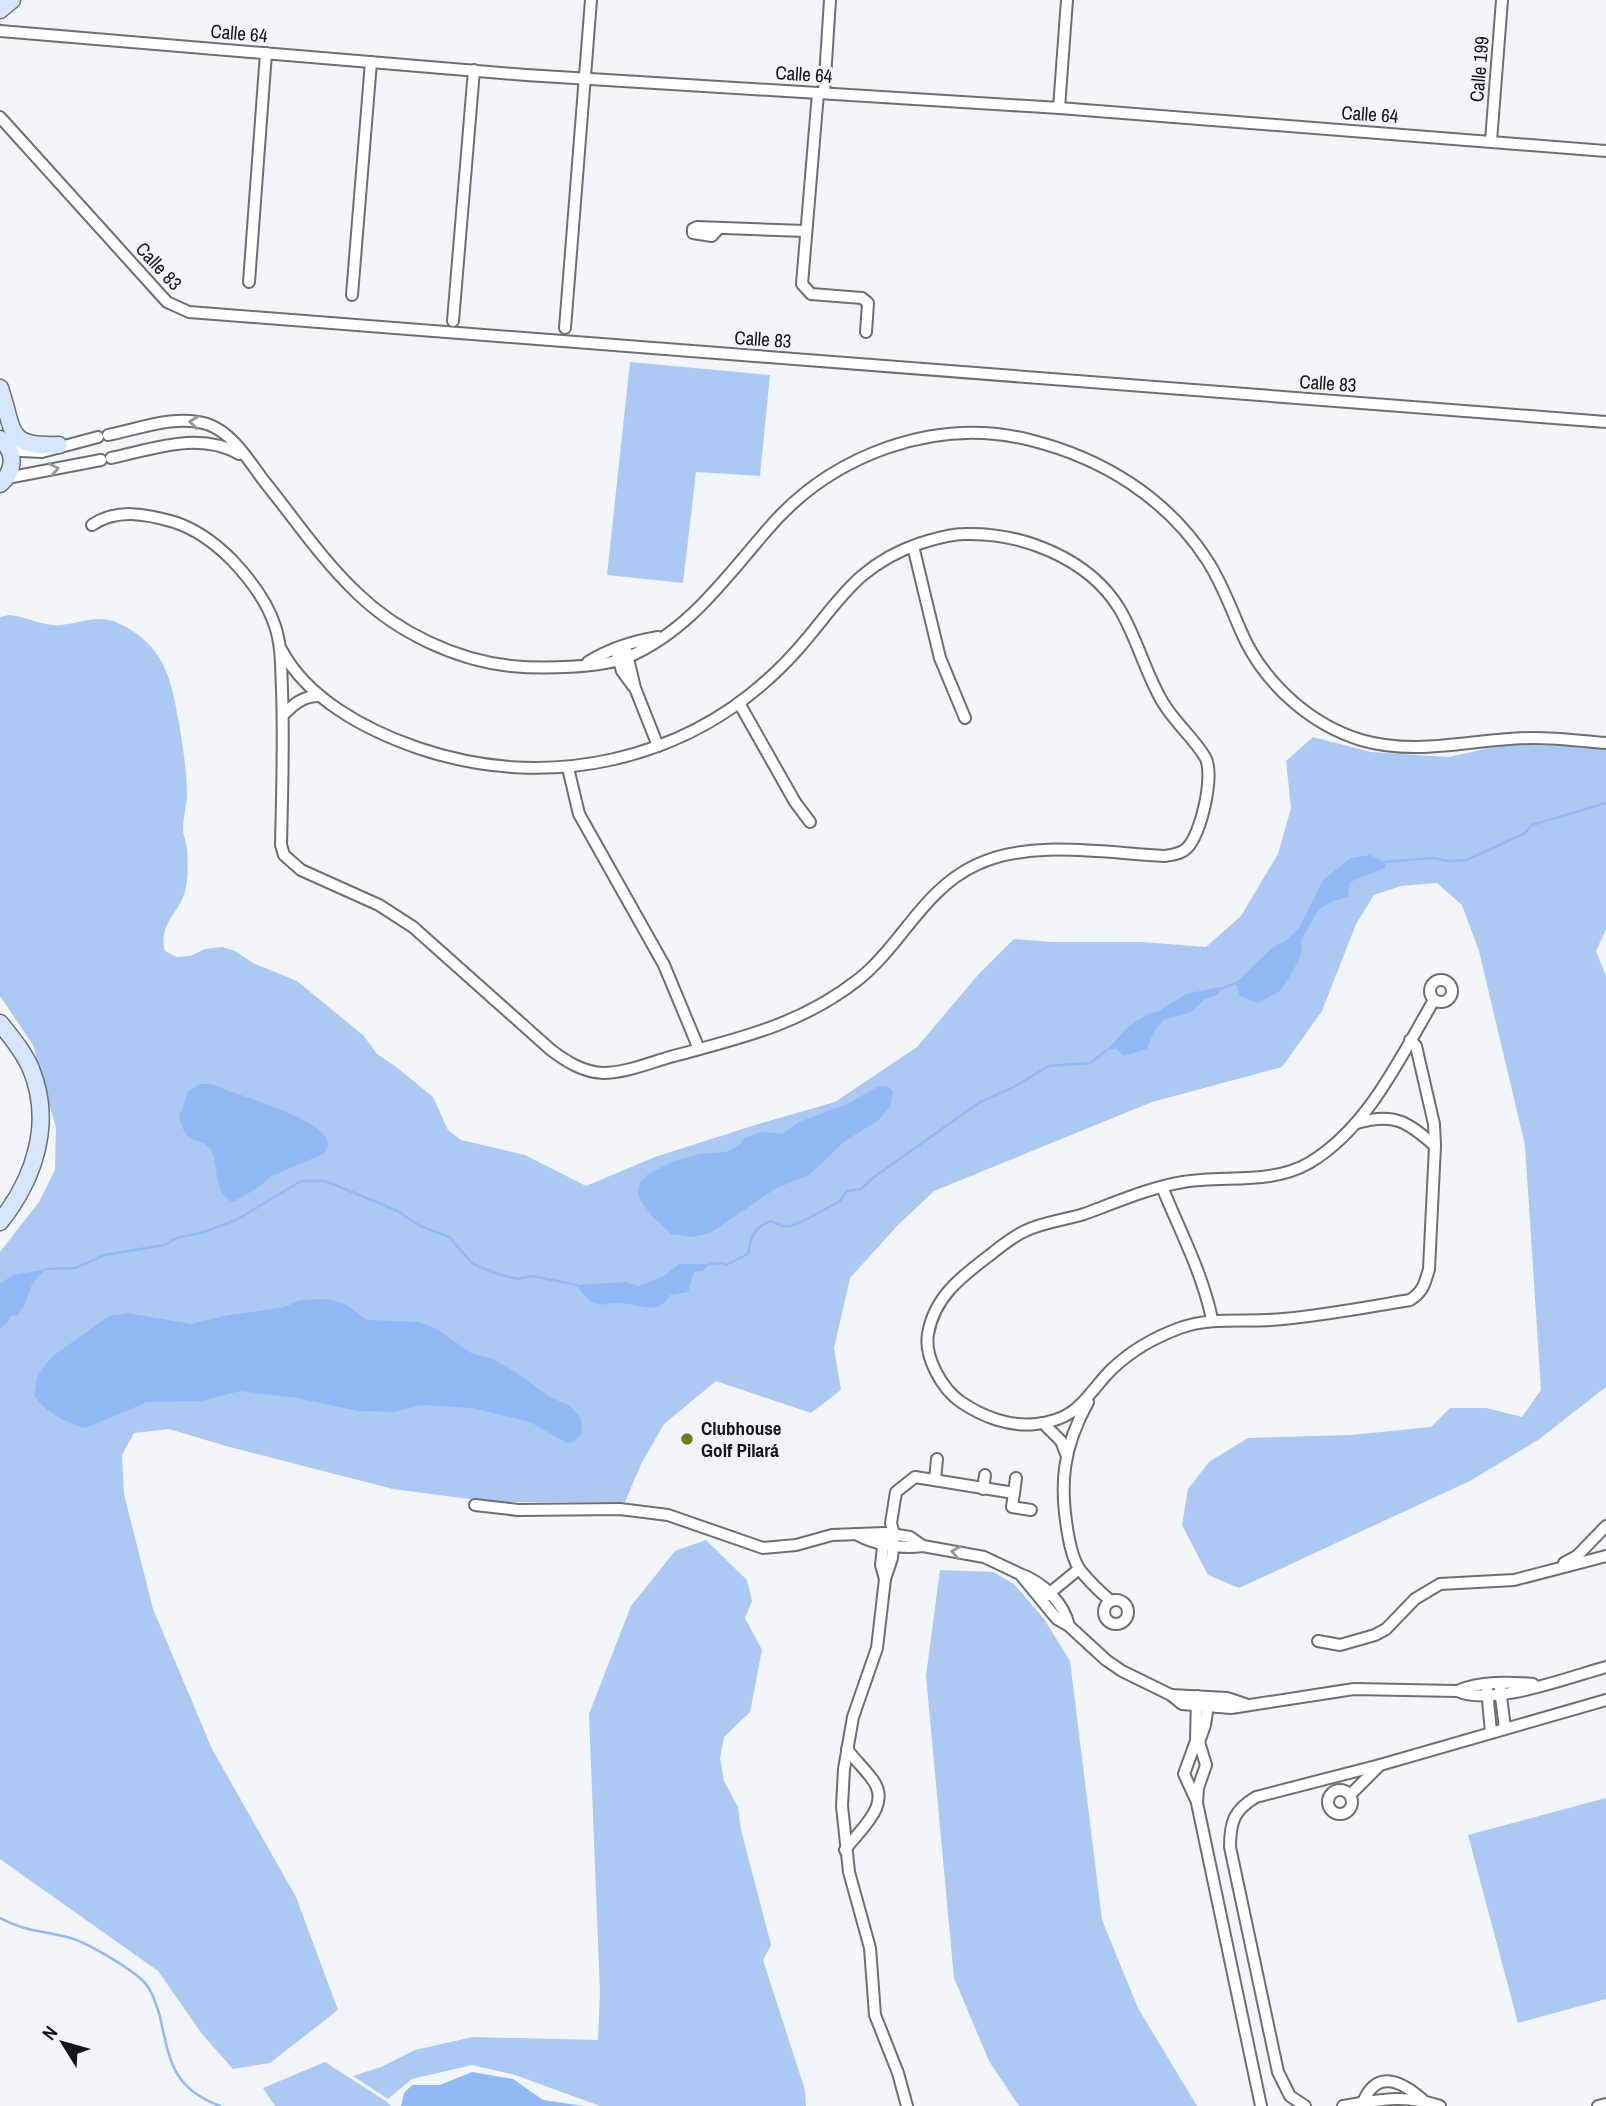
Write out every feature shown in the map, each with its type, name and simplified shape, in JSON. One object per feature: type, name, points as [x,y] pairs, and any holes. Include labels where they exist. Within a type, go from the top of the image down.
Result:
[{"type":"street","points":[[0,10],[12,0]]},
{"type":"street","points":[[565,328],[591,0]]},
{"type":"street","points":[[830,0],[801,280],[803,288],[811,294],[866,300],[866,332]]},
{"type":"street","points":[[1059,108],[1067,0]]},
{"type":"street","name":"Calle 199","points":[[1490,141],[1502,0]]},
{"type":"street","name":"Calle 64","points":[[0,31],[474,70],[1059,108],[1606,151]]},
{"type":"street","points":[[249,282],[266,53]]},
{"type":"street","points":[[352,295],[371,62]]},
{"type":"street","points":[[453,321],[474,70]]},
{"type":"street","name":"Calle 83","points":[[0,117],[167,302],[188,312],[1606,422]]},
{"type":"street","points":[[719,228],[805,231]]},
{"type":"street","points":[[0,388],[11,427],[18,439],[36,446],[60,445]]},
{"type":"street","points":[[3,438],[21,451],[42,452],[60,445],[183,421],[202,422],[217,428],[230,438],[248,459],[335,570],[359,596],[393,622],[444,649],[505,666],[535,668],[586,664],[661,637],[714,594],[771,525],[793,503],[820,480],[853,460],[896,444],[922,439],[983,433],[1009,436],[1056,447],[1093,461],[1145,493],[1176,522],[1206,559],[1258,662],[1281,691],[1307,713],[1335,730],[1363,740],[1430,748],[1531,738],[1606,743]]},
{"type":"street","points":[[155,426],[161,447]]},
{"type":"street","points":[[3,438],[13,461],[4,481]]},
{"type":"street","points":[[4,481],[161,447],[193,443],[213,443],[228,447],[248,459]]},
{"type":"street","points":[[92,525],[104,517],[136,514],[182,525],[204,537],[225,553],[256,588],[275,626],[288,663],[319,695],[377,731],[435,754],[493,766],[568,768],[611,760],[658,746],[692,732],[739,703],[760,687],[802,646],[844,592],[867,570],[889,556],[942,536],[989,534],[1018,540],[1068,560],[1110,595],[1132,632],[1162,702],[1205,758],[1210,776],[1195,838],[1186,849],[1175,855],[1024,851],[976,865],[931,897],[892,948],[826,1004],[762,1031],[621,1071],[604,1073],[586,1070],[567,1062],[413,927],[379,905],[301,870],[284,855],[281,845],[281,649]]},
{"type":"street","points":[[913,546],[940,658],[965,718]]},
{"type":"street","points":[[622,653],[658,746]]},
{"type":"street","points":[[283,715],[302,699],[319,695]]},
{"type":"street","points":[[739,703],[795,802],[810,822]]},
{"type":"street","points":[[568,768],[579,814],[664,965],[699,1049]]},
{"type":"street","points":[[1091,1396],[1061,1418],[1043,1423],[1013,1425],[958,1401],[946,1387],[929,1354],[927,1342],[930,1320],[939,1303],[957,1280],[1019,1234],[1037,1226],[1084,1214],[1162,1187],[1196,1181],[1266,1177],[1307,1164],[1357,1124],[1434,1000]]},
{"type":"street","points":[[0,1023],[30,1068],[41,1119],[38,1147],[26,1180],[0,1222]]},
{"type":"street","points":[[1111,1601],[1079,1569],[1074,1559],[1064,1514],[1062,1483],[1066,1454],[1078,1420],[1091,1396],[1113,1368],[1154,1339],[1181,1327],[1212,1320],[1262,1321],[1309,1316],[1410,1300],[1419,1294],[1425,1285],[1429,1269],[1435,1146],[1430,1101],[1416,1046],[1410,1040]]},
{"type":"street","points":[[1357,1124],[1372,1119],[1394,1119],[1406,1123],[1435,1146]]},
{"type":"street","points":[[1162,1187],[1193,1256],[1212,1320]]},
{"type":"street","points":[[1043,1423],[1061,1441],[1066,1454]]},
{"type":"street","points":[[935,1480],[937,1460]]},
{"type":"street","points":[[983,1489],[985,1475]]},
{"type":"street","points":[[907,2106],[898,2073],[875,2015],[870,1948],[845,1850],[842,1806],[847,1749],[856,1704],[877,1648],[885,1579],[881,1565],[896,1492],[915,1477],[922,1484],[935,1480],[954,1490],[983,1489],[996,1496],[1014,1493]]},
{"type":"street","points":[[1016,1478],[1012,1507],[1031,1510]]},
{"type":"street","points":[[475,1505],[518,1510],[620,1509],[668,1516],[763,1548],[796,1545],[832,1535],[856,1534],[910,1537],[923,1546],[984,1557],[1037,1582],[1046,1597],[1067,1615],[1069,1626],[1088,1646],[1114,1666],[1171,1695],[1182,1704],[1196,1700],[1209,1702],[1227,1699],[1245,1704],[1354,1689],[1457,1691],[1471,1685],[1516,1693],[1606,1667]]},
{"type":"street","points":[[1550,1571],[1577,1556],[1606,1526]]},
{"type":"street","points":[[1318,1641],[1340,1645],[1359,1642],[1376,1635],[1386,1629],[1415,1599],[1440,1584],[1501,1583],[1606,1556]]},
{"type":"street","points":[[1046,1597],[1079,1569]]},
{"type":"street","points":[[1487,1689],[1491,1732]]},
{"type":"street","points":[[1500,1689],[1504,1728]]},
{"type":"street","points":[[1196,1700],[1196,1741],[1184,1774],[1197,1803],[1261,2106]]},
{"type":"street","points":[[1305,2106],[1290,2096],[1278,2072],[1230,1847],[1230,1829],[1243,1805],[1256,1797],[1380,1765],[1606,1700]]},
{"type":"street","points":[[1197,1803],[1198,1788],[1206,1765],[1199,1742],[1209,1702]]},
{"type":"street","points":[[845,1850],[876,1810],[879,1796],[873,1779],[847,1749]]},
{"type":"street","points":[[1350,1796],[1380,1765]]},
{"type":"street","points":[[1363,2102],[1372,2088],[1380,2082],[1391,2081],[1409,2088],[1424,2101]]},
{"type":"street","points":[[1343,2106],[1388,2098],[1424,2101],[1440,2106]]},
{"type":"street","points":[[1598,2106],[1606,2104]]},
{"type":"shaded area","points":[[630,362],[770,375],[760,476],[696,472],[683,583],[607,575]]},
{"type":"shaded area","points":[[9,615],[54,625],[97,619],[111,620],[134,631],[146,641],[163,664],[173,691],[184,760],[187,797],[183,829],[188,864],[184,896],[164,933],[165,951],[177,957],[222,947],[297,981],[364,1036],[377,1054],[433,1097],[448,1130],[461,1140],[525,1155],[586,1186],[655,1157],[835,1102],[917,1047],[978,975],[1014,939],[1142,942],[1206,947],[1241,916],[1278,854],[1291,808],[1286,761],[1313,737],[1371,752],[1449,757],[1507,744],[1606,748],[1606,929],[1596,951],[1606,976],[1606,1387],[1538,1440],[1470,1481],[1239,1588],[1208,1575],[1182,1525],[1188,1489],[1209,1462],[1248,1438],[1351,1435],[1431,1427],[1450,1408],[1486,1408],[1522,1417],[1541,1390],[1525,1145],[1479,951],[1462,905],[1437,883],[1401,886],[1374,895],[1356,924],[1322,1011],[1282,1067],[1152,1102],[934,1191],[898,1225],[850,1278],[834,1348],[841,1390],[811,1413],[716,1381],[664,1424],[641,1464],[625,1502],[492,1502],[393,1489],[169,1429],[134,1433],[122,1455],[124,1494],[153,1609],[212,1749],[296,1897],[338,2010],[270,2063],[233,2069],[202,2034],[158,1971],[0,1859],[0,1252],[39,1202],[55,1170],[56,1128],[33,1045],[0,996],[0,617]]},
{"type":"shaded area","points":[[1370,855],[1385,862],[1385,868],[1350,882],[1348,897],[1319,909],[1301,940],[1299,960],[1280,991],[1258,1003],[1240,996],[1236,983],[1274,946],[1284,942],[1299,928],[1323,880],[1351,858]]},
{"type":"shaded area","points":[[1223,988],[1217,995],[1205,999],[1191,1012],[1163,1020],[1153,1033],[1147,1049],[1123,1056],[1117,1049],[1107,1050],[1128,1027],[1148,1014],[1159,1011],[1186,994]]},
{"type":"shaded area","points":[[200,1084],[212,1084],[296,1116],[324,1134],[328,1144],[326,1149],[323,1154],[272,1176],[233,1202],[219,1187],[210,1148],[188,1136],[179,1117],[188,1092]]},
{"type":"shaded area","points":[[879,1086],[886,1086],[893,1091],[891,1105],[879,1120],[845,1141],[809,1175],[775,1189],[710,1233],[691,1237],[671,1234],[652,1216],[638,1195],[640,1183],[648,1174],[677,1160],[700,1154],[727,1152],[745,1138],[761,1132],[782,1134],[799,1122],[847,1104]]},
{"type":"shaded area","points":[[679,1264],[710,1264],[703,1271],[694,1272],[688,1292],[670,1295],[660,1306],[648,1308],[620,1303],[597,1304],[588,1299],[576,1285],[626,1282],[638,1286],[664,1276]]},
{"type":"shaded area","points":[[47,1269],[34,1282],[17,1316],[11,1315],[8,1322],[0,1328],[0,1284],[13,1275]]},
{"type":"shaded area","points":[[328,1299],[345,1304],[367,1320],[419,1322],[437,1329],[471,1353],[492,1359],[550,1397],[570,1406],[581,1418],[582,1434],[573,1442],[567,1443],[530,1422],[472,1408],[421,1405],[394,1412],[358,1411],[297,1398],[240,1391],[202,1401],[147,1402],[86,1428],[57,1416],[44,1407],[34,1395],[37,1378],[46,1363],[109,1316],[128,1313],[191,1324],[285,1307],[300,1300]]},
{"type":"shaded area","points":[[706,1540],[747,1580],[752,1601],[745,1618],[762,1650],[750,1712],[724,1737],[720,1758],[724,1781],[738,1807],[741,1830],[771,1945],[763,1960],[805,2090],[806,2106],[600,2106],[515,2075],[472,2065],[412,2079],[388,2099],[353,2076],[381,2067],[415,2050],[473,2037],[598,2040],[600,1992],[589,1714],[631,1606],[675,1551]]},
{"type":"shaded area","points":[[940,1570],[993,1572],[1014,1584],[1044,1619],[1070,1661],[1102,1920],[1138,2008],[1197,2106],[1019,2106],[989,2061],[954,1978],[926,1676]]},
{"type":"shaded area","points":[[1606,1798],[1606,1999],[1518,2023],[1468,1835]]},
{"type":"shaded area","points":[[325,2062],[391,2106],[275,2106],[263,2088]]},
{"type":"shaded area","points":[[472,2072],[513,2079],[543,2100],[583,2106],[401,2106],[404,2093],[412,2085],[440,2085]]},
{"type":"waterway","points":[[1385,862],[1433,858],[1448,861],[1467,860],[1525,833],[1532,825],[1606,803]]},
{"type":"waterway","points":[[1223,988],[1236,983]]},
{"type":"waterway","points":[[710,1264],[726,1265],[748,1254],[754,1233],[766,1223],[771,1221],[782,1226],[791,1226],[840,1201],[847,1191],[861,1189],[980,1102],[1012,1088],[1049,1066],[1090,1063],[1107,1050]]},
{"type":"waterway","points":[[47,1269],[75,1268],[105,1255],[164,1245],[177,1238],[204,1232],[238,1219],[301,1181],[325,1181],[396,1210],[418,1225],[449,1237],[473,1264],[517,1279],[533,1276],[576,1285]]},
{"type":"waterway","points":[[0,1918],[84,1944],[117,1962],[142,1980],[156,2004],[175,2070],[191,2090],[220,2106]]},
{"type":"place","name":"Clubhouse Golf Pilará","points":[[687,1439]]}]
